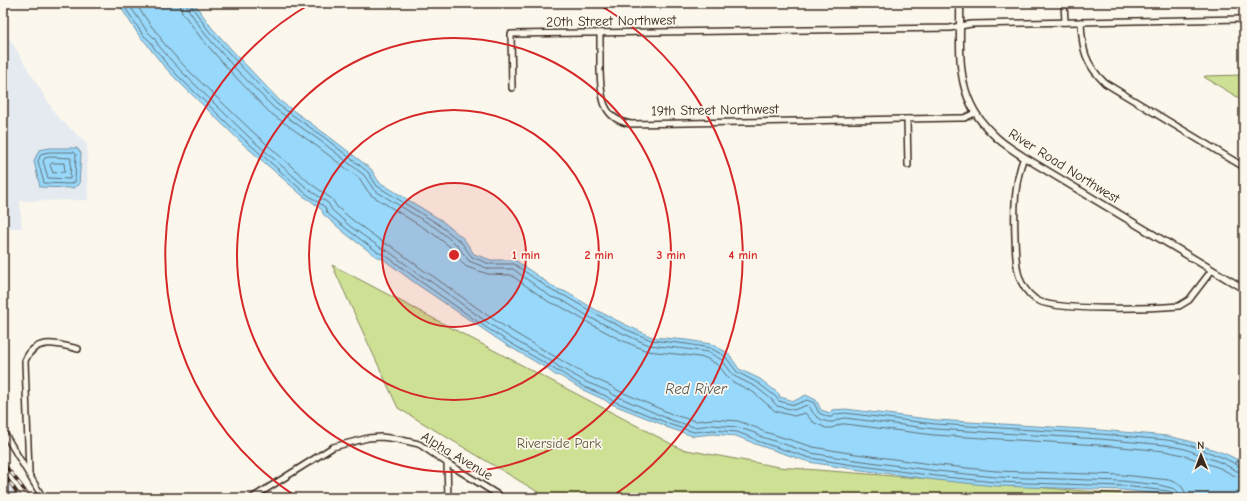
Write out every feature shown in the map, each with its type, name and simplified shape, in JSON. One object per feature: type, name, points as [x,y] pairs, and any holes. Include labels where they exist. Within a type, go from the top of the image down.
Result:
[{"type":"street","name":"River Road Northwest","points":[[960,3],[962,75],[966,93],[974,113],[994,136],[1024,157],[1244,289]]},
{"type":"street","points":[[1064,3],[1064,22]]},
{"type":"street","name":"20th Street Northwest","points":[[512,88],[511,34],[950,28],[971,24],[1244,19]]},
{"type":"street","points":[[1081,22],[1083,49],[1088,61],[1098,75],[1106,82],[1244,167]]},
{"type":"street","name":"19th Street Northwest","points":[[600,33],[601,90],[603,102],[612,116],[630,124],[964,118],[974,113]]},
{"type":"street","points":[[907,119],[908,165]]},
{"type":"street","points":[[1024,157],[1019,173],[1015,201],[1016,262],[1019,280],[1034,299],[1040,303],[1057,306],[1100,308],[1179,306],[1189,300],[1212,270]]},
{"type":"street","points":[[28,472],[25,360],[28,353],[42,344],[52,344],[78,349]]},
{"type":"street","points":[[3,431],[44,498]]},
{"type":"street","name":"Alpha Avenue","points":[[252,498],[333,447],[368,438],[397,439],[419,444],[504,498]]},
{"type":"street","points":[[447,463],[448,498]]},
{"type":"shaded area","points":[[3,28],[56,115],[87,144],[88,200],[20,201],[22,228],[10,228],[3,214]]},
{"type":"shaded area","points":[[3,476],[19,498],[3,498]]},
{"type":"green space","points":[[1244,75],[1244,101],[1204,77],[1205,76]]},
{"type":"green space","name":"Riverside Park","points":[[332,265],[681,449],[779,467],[1174,498],[548,498],[398,408]]},
{"type":"water","name":"Red River","points":[[118,3],[194,3],[212,28],[280,101],[371,169],[379,182],[441,220],[464,239],[474,254],[491,260],[515,260],[555,288],[566,292],[596,310],[652,337],[711,344],[728,353],[739,369],[760,379],[779,394],[780,397],[794,401],[806,395],[816,400],[821,410],[830,413],[832,410],[845,409],[936,420],[1100,430],[1167,436],[1189,441],[1226,454],[1244,463],[1244,498],[1179,498],[1167,495],[1122,490],[995,486],[846,468],[809,462],[736,436],[713,434],[693,436],[666,427],[609,403],[560,376],[555,375],[546,368],[505,344],[415,283],[383,259],[377,257],[346,234],[323,214],[322,210],[303,196],[243,144],[176,79],[140,37]]},
{"type":"water","points":[[50,148],[77,148],[81,153],[79,185],[72,188],[40,187],[34,161],[39,150]]},
{"type":"waterway","points":[[1236,463],[1244,450]]},
{"type":"railway","points":[[3,463],[30,498]]},
{"type":"railway","points":[[3,473],[21,498]]},
{"type":"railway","points":[[3,494],[5,498]]}]
